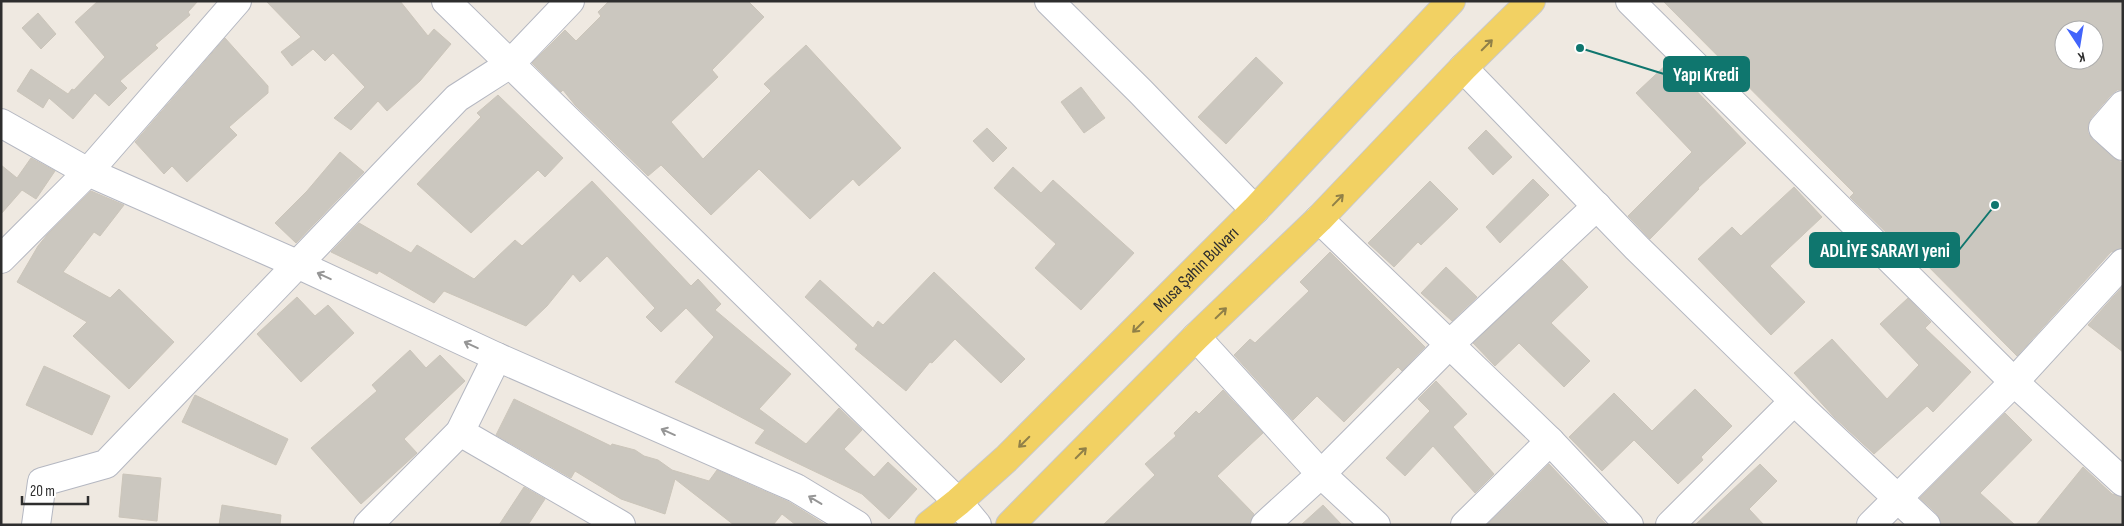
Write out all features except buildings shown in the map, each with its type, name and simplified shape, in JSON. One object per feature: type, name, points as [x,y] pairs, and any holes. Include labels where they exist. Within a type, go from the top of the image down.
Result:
[{"type":"main road","points":[[1255,210],[1307,140],[1442,1]]},
{"type":"main road","name":"Musa Şahin Bulvarı","points":[[929,525],[1006,459],[1255,210],[1451,1]]},
{"type":"main road","points":[[1010,525],[1196,336],[1319,220],[1463,68],[1531,1]]},
{"type":"street","points":[[1,259],[88,172],[237,1]]},
{"type":"street","points":[[446,1],[958,502],[977,525]]},
{"type":"street","points":[[36,525],[42,482],[106,464],[457,98],[510,64],[570,1]]},
{"type":"street","points":[[1049,1],[1140,91],[1255,210]]},
{"type":"street","points":[[1630,1],[2014,382],[2123,482]]},
{"type":"street","points":[[1463,68],[1637,248],[1794,401],[1926,525]]},
{"type":"street","points":[[2123,105],[2103,128],[2123,146]]},
{"type":"street","points":[[1,123],[88,172],[297,264],[497,357],[796,488],[857,525]]},
{"type":"street","points":[[1266,525],[1321,474],[1450,344],[1597,206]]},
{"type":"street","points":[[1319,220],[1550,441],[1629,525]]},
{"type":"street","points":[[1871,525],[2014,382],[2123,263]]},
{"type":"street","points":[[1196,336],[1321,474],[1376,525]]},
{"type":"street","points":[[368,525],[460,432],[497,357]]},
{"type":"street","points":[[1670,525],[1794,401]]},
{"type":"street","points":[[460,432],[622,525]]},
{"type":"street","points":[[1465,525],[1550,441]]},
{"type":"place","name":"Yapı Kredi","points":[[1580,48]]},
{"type":"place","name":"ADLİYE SARAYI yeni","points":[[1995,205]]}]
